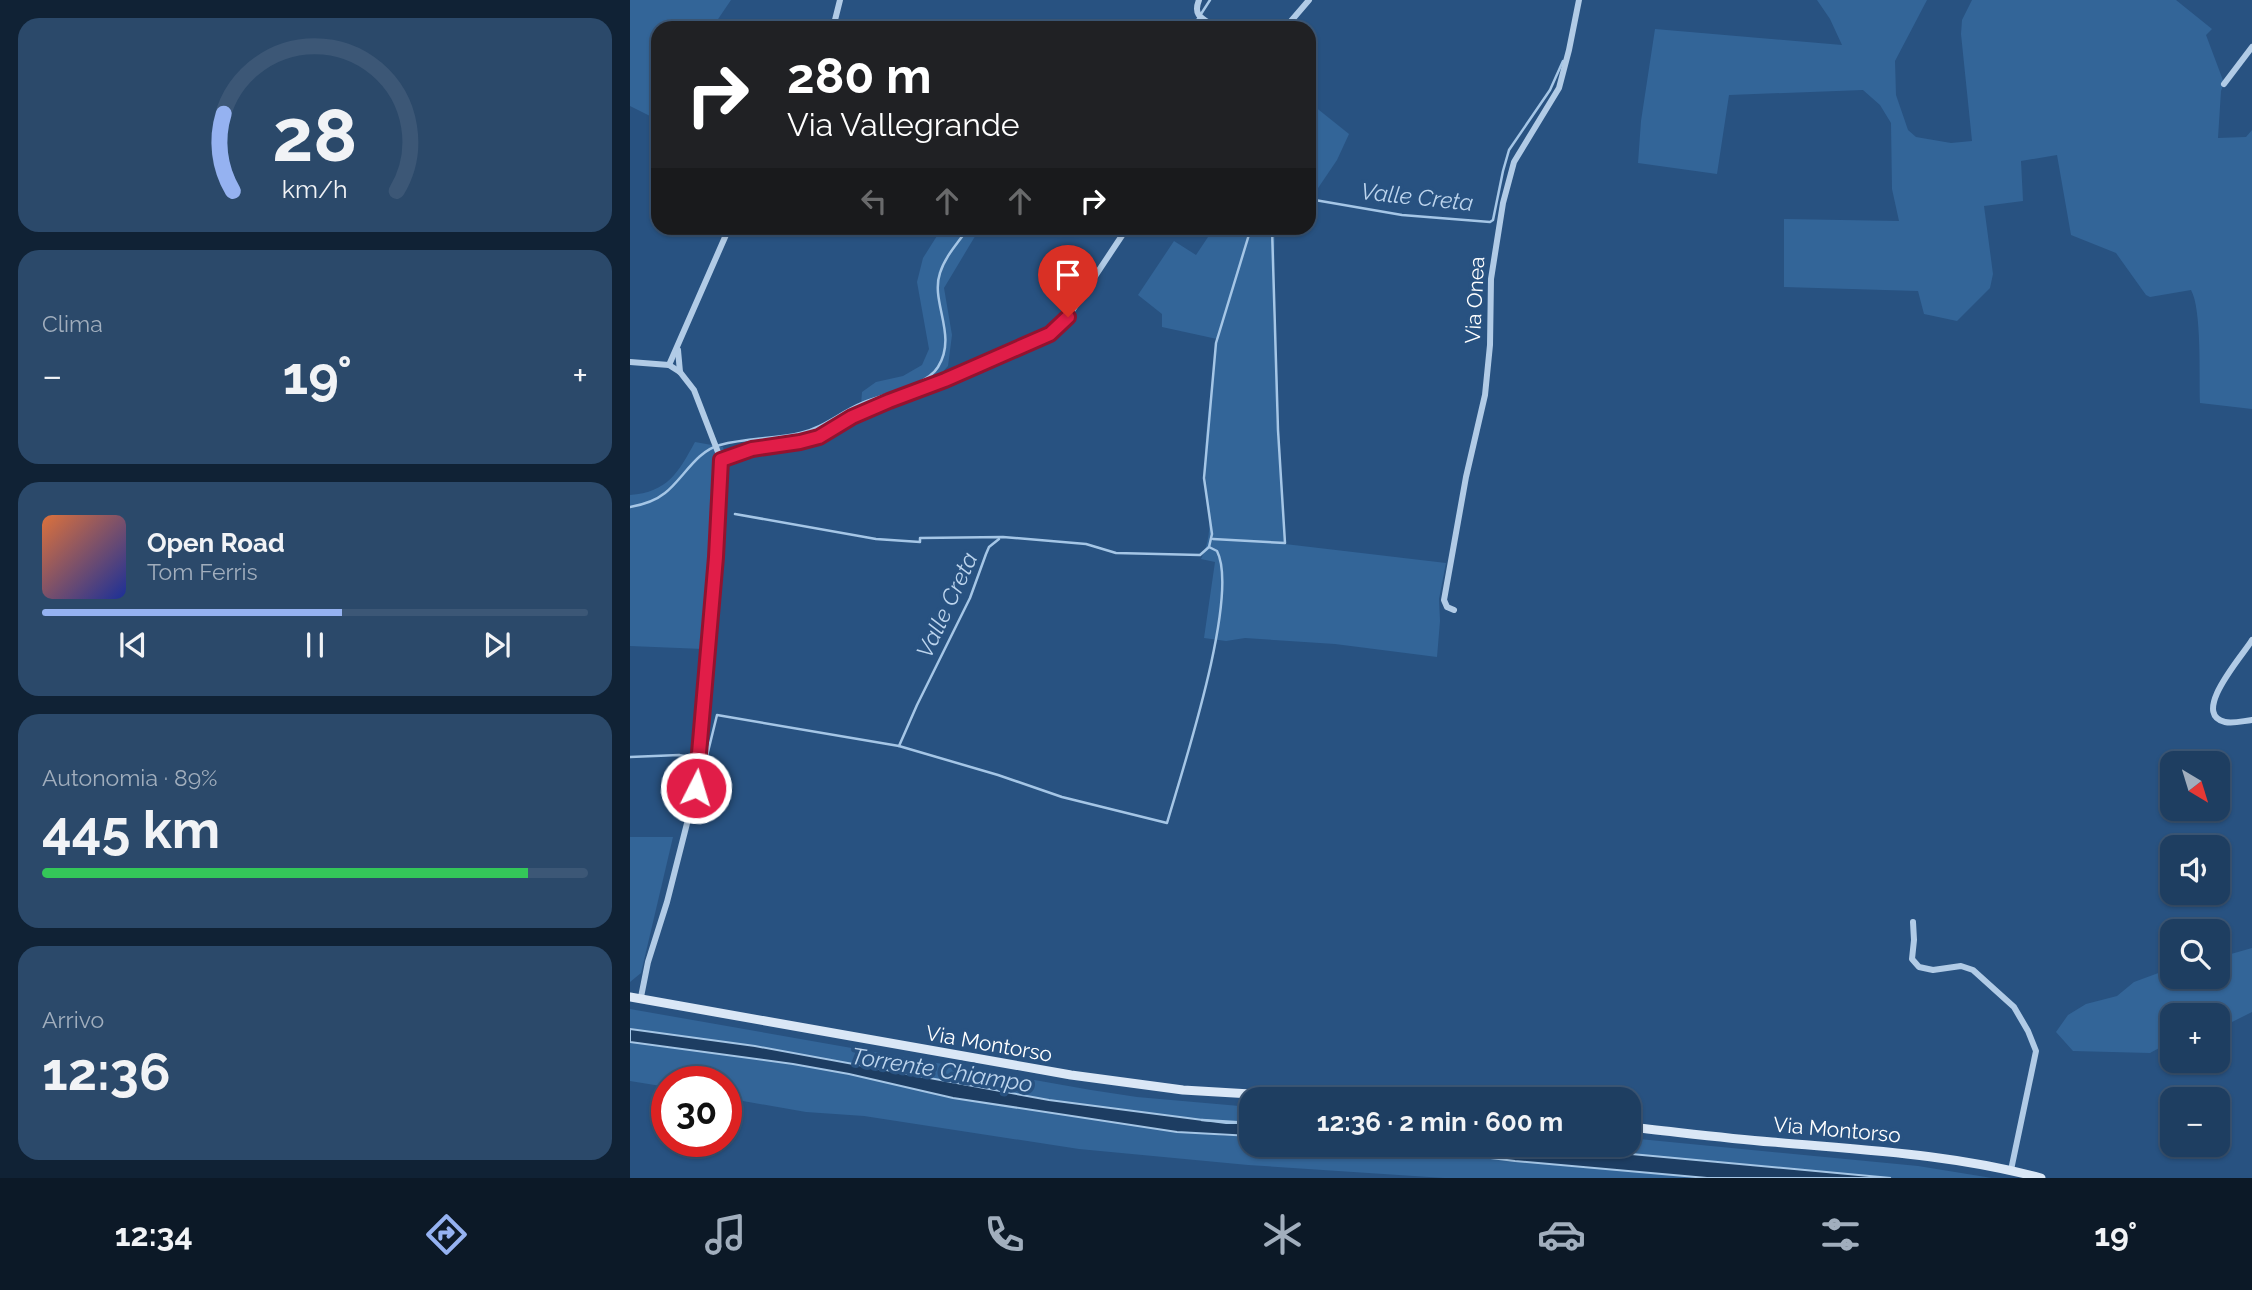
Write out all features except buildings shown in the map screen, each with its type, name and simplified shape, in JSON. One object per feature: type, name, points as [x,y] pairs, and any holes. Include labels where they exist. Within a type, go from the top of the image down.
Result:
[{"type":"main road","name":"Via Montorso","points":[[630,996],[957,1057],[1183,1090],[1239,1093]]},
{"type":"main road","name":"Via Montorso","points":[[1641,1128],[1918,1154],[2011,1170],[2041,1178]]},
{"type":"street","points":[[835,21],[840,0]]},
{"type":"street","points":[[1199,0],[1195,9],[1207,21]]},
{"type":"street","points":[[1291,21],[1309,0]]},
{"type":"street","name":"Via Onea","points":[[1454,610],[1447,607],[1444,600],[1466,477],[1485,395],[1490,345],[1490,279],[1503,203],[1514,162],[1559,88],[1579,0]]},
{"type":"street","points":[[2224,84],[2252,47]]},
{"type":"street","points":[[669,365],[726,235]]},
{"type":"street","points":[[721,460],[752,449],[819,437],[852,417],[1050,334],[1068,317],[1122,235]]},
{"type":"street","points":[[678,348],[680,372]]},
{"type":"street","points":[[630,362],[669,365],[680,372],[694,390],[721,460],[716,557],[696,788],[667,902],[648,962],[641,997]]},
{"type":"street","points":[[2252,640],[2246,652],[2223,679],[2213,707],[2220,721],[2228,723],[2252,720]]},
{"type":"street","points":[[1913,922],[1912,959],[1919,967],[1933,970],[1961,966],[1973,970],[2014,1007],[2036,1051],[2011,1170]]},
{"type":"shaded area","points":[[630,0],[731,0],[717,21],[651,21],[651,116],[630,106]]},
{"type":"shaded area","points":[[1817,0],[1927,0],[1895,61],[1896,95],[1908,130],[1916,137],[1951,143],[1972,141],[1961,34],[1962,20],[1972,0],[2176,0],[2212,29],[2206,35],[2224,83],[2221,91],[2218,138],[2246,137],[2252,130],[2252,409],[2200,403],[2197,312],[2191,290],[2150,297],[2116,253],[2071,235],[2057,155],[2021,161],[2023,201],[1984,206],[1993,274],[1990,288],[1957,321],[1924,314],[1918,291],[1784,287],[1784,219],[1899,221],[1892,189],[1891,123],[1880,105],[1863,90],[1729,95],[1717,174],[1638,163],[1641,121],[1655,29],[1842,45],[1830,19]]},
{"type":"shaded area","points":[[1316,108],[1349,134],[1337,160],[1316,191]]},
{"type":"shaded area","points":[[938,235],[976,235],[944,288],[952,335],[948,366],[937,378],[923,385],[861,405],[862,392],[876,382],[903,376],[922,365],[929,349],[917,282],[923,258]]},
{"type":"shaded area","points":[[1209,235],[1275,235],[1273,318],[1278,386],[1276,413],[1285,544],[1446,563],[1439,599],[1437,657],[1335,644],[1204,638],[1215,562],[1201,559],[1209,534],[1206,443],[1217,339],[1162,327],[1162,314],[1138,295],[1174,241],[1196,255]]},
{"type":"shaded area","points":[[695,442],[723,447],[727,463],[724,502],[712,527],[703,649],[630,646],[630,495],[654,490],[663,485],[677,472]]},
{"type":"shaded area","points":[[630,837],[673,837],[641,973],[630,982]]},
{"type":"shaded area","points":[[2252,948],[2252,1012],[2232,1022],[2230,1003],[2160,1003],[2160,1048],[2150,1053],[2073,1051],[2056,1032],[2068,1015],[2086,1004],[2117,996],[2134,982],[2160,972],[2160,989],[2230,989],[2230,954]]},
{"type":"shaded area","points":[[630,1009],[1091,1090],[1239,1106],[1239,1123],[1049,1100],[755,1046],[630,1029]]},
{"type":"shaded area","points":[[630,1029],[755,1046],[1049,1100],[1239,1123],[1239,1135],[1177,1132],[953,1098],[793,1064],[630,1042]]},
{"type":"shaded area","points":[[630,1042],[793,1064],[1225,1136],[1239,1136],[1239,1157],[1482,1157],[1707,1178],[1444,1178],[1248,1165],[1079,1149],[864,1116],[806,1112],[742,1101],[742,1066],[651,1066],[651,1084],[630,1081]]},
{"type":"shaded area","points":[[1641,1139],[1918,1166],[1992,1178],[1891,1178],[1641,1155]]},
{"type":"shaded area","points":[[1641,1155],[1891,1178],[1707,1178],[1482,1157]]},
{"type":"waterway","points":[[1196,21],[1210,0]]},
{"type":"waterway","name":"Valle Creta","points":[[1316,200],[1402,215],[1490,222],[1493,220],[1509,150],[1550,90],[1563,61]]},
{"type":"waterway","points":[[630,507],[661,496],[711,448],[808,431],[854,407],[914,385],[932,374],[938,367],[945,343],[938,295],[940,273],[963,235]]},
{"type":"waterway","name":"Valle Creta","points":[[735,514],[876,539],[920,542],[920,538],[1003,537],[1086,544],[1116,553],[1200,555],[1209,547],[1212,534],[1204,478],[1216,343],[1249,235]]},
{"type":"waterway","points":[[1213,539],[1285,543],[1278,430],[1272,235]]},
{"type":"waterway","name":"Valle Creta","points":[[899,746],[970,598],[989,547],[999,539]]},
{"type":"waterway","points":[[630,757],[679,755],[706,760],[717,715],[899,746],[1062,797],[1167,823],[1206,684],[1221,605],[1222,573],[1217,551],[1209,547]]},
{"type":"waterway","name":"Torrente Chiampo","points":[[1202,1120],[1239,1122]]},
{"type":"route","points":[[696,788],[716,557],[721,460],[752,449],[819,437],[852,417],[1050,334],[1068,317]]}]
